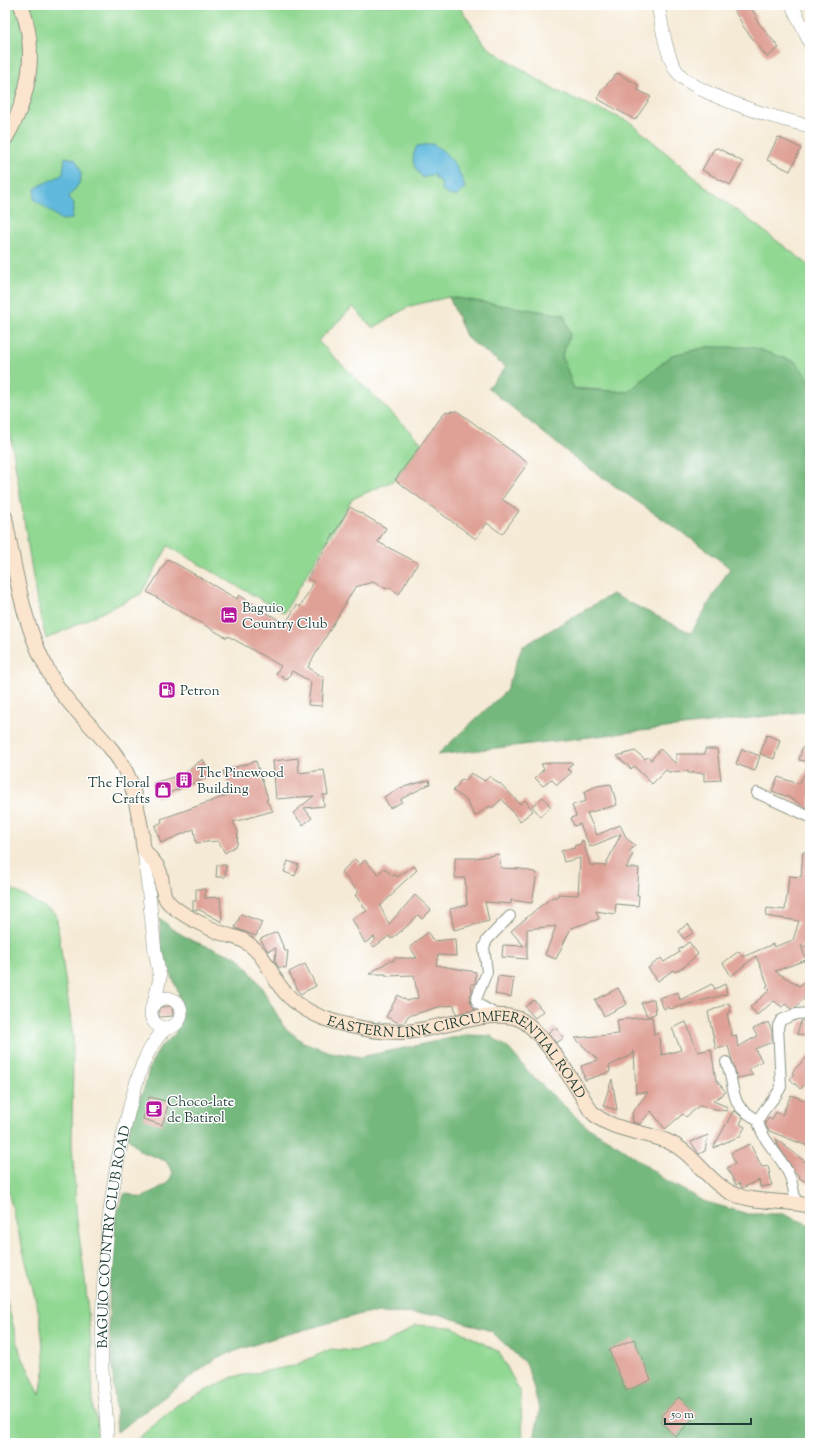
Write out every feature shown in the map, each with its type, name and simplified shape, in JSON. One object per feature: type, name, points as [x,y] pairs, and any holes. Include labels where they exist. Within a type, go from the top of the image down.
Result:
[{"type":"main road","points":[[5,139],[13,127],[27,89],[31,67],[28,23],[21,5]]},
{"type":"main road","points":[[5,517],[17,583],[33,637],[46,668],[61,692],[80,717],[118,758],[130,781],[137,805],[144,850]]},
{"type":"main road","name":"EASTERN LINK CIRCUMFERENTIAL ROAD","points":[[144,850],[159,869],[164,897],[168,902],[176,910],[225,934],[242,940],[258,951],[270,967],[278,984],[297,1004],[332,1021],[402,1033],[497,1015],[523,1021],[540,1037],[561,1064],[591,1111],[603,1121],[670,1142],[690,1156],[716,1183],[731,1193],[748,1198],[796,1202],[810,1206]]},
{"type":"street","points":[[658,5],[668,54],[677,71],[695,87],[716,97],[810,126]]},
{"type":"street","points":[[792,5],[810,43]]},
{"type":"street","points":[[757,793],[810,817]]},
{"type":"street","points":[[144,850],[155,951],[160,978],[180,1006],[181,1017],[174,1026],[160,1030],[151,1016],[151,1008],[154,1003],[160,978]]},
{"type":"street","points":[[497,1015],[478,1004],[476,999],[487,972],[484,947],[487,940],[510,916]]},
{"type":"street","points":[[154,1003],[164,998],[175,1000]]},
{"type":"street","points":[[758,1121],[765,1108],[778,1094],[781,1087],[778,1026],[781,1020],[792,1015],[810,1013]]},
{"type":"street","name":"BAGUIO COUNTRY CLUB ROAD","points":[[107,1443],[107,1410],[102,1369],[103,1335],[106,1258],[115,1175],[133,1093],[142,1066],[160,1030]]},
{"type":"street","points":[[726,1062],[731,1072],[736,1100],[740,1107],[758,1121],[763,1136],[771,1144],[790,1177],[796,1202]]},
{"type":"green space","points":[[5,5],[458,5],[487,47],[554,90],[630,122],[706,187],[810,266],[810,381],[796,362],[708,347],[672,355],[628,392],[573,388],[562,355],[570,334],[564,315],[449,297],[410,306],[373,328],[353,307],[318,341],[422,443],[395,480],[352,499],[284,613],[168,546],[141,594],[46,639],[37,603],[5,399]]},
{"type":"green space","points":[[449,297],[564,315],[570,334],[562,356],[574,389],[628,392],[672,355],[708,347],[752,347],[796,362],[810,381],[810,711],[437,755],[506,691],[522,647],[612,594],[691,633],[730,568],[693,540],[576,459],[488,388],[506,367],[467,338]]},
{"type":"green space","points":[[5,885],[56,914],[73,1036],[72,1144],[77,1220],[85,1279],[92,1354],[93,1409],[100,1429],[101,1443],[5,1443],[5,1294],[20,1352],[40,1395],[45,1367],[40,1317],[5,1179],[8,1145],[5,1131]]},
{"type":"green space","points":[[160,918],[172,929],[193,941],[239,958],[259,983],[284,1027],[303,1042],[330,1052],[361,1057],[466,1035],[491,1036],[509,1049],[534,1078],[587,1127],[622,1148],[665,1180],[703,1201],[748,1214],[783,1214],[810,1225],[810,1443],[533,1443],[540,1411],[527,1365],[491,1331],[438,1314],[365,1313],[274,1338],[218,1357],[117,1432],[109,1321],[110,1270],[115,1217],[125,1193],[142,1198],[168,1183],[173,1173],[166,1161],[140,1151],[127,1136],[134,1110],[144,1089],[150,1066],[160,1047],[175,1034],[182,1014],[178,991],[160,948]]},
{"type":"green space","points":[[416,1325],[453,1327],[499,1352],[520,1392],[522,1443],[133,1443],[177,1405],[233,1377],[293,1366],[331,1349],[354,1351],[382,1345]]},
{"type":"water","points":[[433,144],[449,157],[460,174],[465,188],[457,196],[448,195],[442,190],[441,182],[435,178],[434,174],[423,178],[415,166],[413,159],[417,146]]},
{"type":"water","points":[[65,157],[75,159],[81,175],[79,183],[68,197],[74,203],[72,219],[62,220],[34,199],[35,189],[63,174]]},
{"type":"building","points":[[742,5],[749,5],[757,17],[755,18],[779,48],[767,57],[745,29],[734,10]]},
{"type":"building","points":[[617,73],[638,85],[638,90],[651,97],[635,120],[598,99],[601,91]]},
{"type":"building","points":[[778,137],[801,148],[790,171],[767,160]]},
{"type":"building","points":[[718,148],[743,162],[730,185],[702,170],[714,149]]},
{"type":"building","points":[[457,411],[528,463],[502,499],[519,511],[502,534],[487,523],[476,539],[395,480],[445,412]]},
{"type":"building","name":"Baguio Country Club","points":[[350,507],[386,528],[378,542],[418,563],[399,594],[389,587],[387,589],[373,582],[355,587],[308,667],[324,678],[322,706],[308,705],[311,682],[292,671],[287,680],[276,673],[281,666],[228,636],[227,638],[147,592],[168,559],[237,599],[239,595],[285,624],[297,605],[300,607],[314,582],[307,579]]},
{"type":"building","points":[[767,735],[780,740],[774,759],[760,754]]},
{"type":"building","points":[[802,748],[810,750],[810,762],[799,760]]},
{"type":"building","points":[[660,749],[676,764],[676,754],[705,754],[705,749],[717,749],[721,780],[704,781],[704,773],[688,773],[688,771],[669,772],[666,770],[652,784],[634,766],[631,769],[617,756],[635,751],[645,759],[648,757],[651,760]]},
{"type":"building","points":[[742,749],[760,756],[755,771],[736,764]]},
{"type":"building","points":[[298,758],[299,773],[324,770],[328,795],[323,795],[324,806],[304,808],[312,818],[303,825],[293,813],[314,796],[276,799],[273,761]]},
{"type":"building","name":"The Pinewood Building","points":[[203,759],[211,776],[157,798],[153,783],[181,775]]},
{"type":"building","points":[[256,761],[268,799],[266,800],[273,811],[233,822],[238,831],[237,845],[225,853],[218,841],[196,843],[194,829],[161,843],[155,826],[162,822],[161,819],[231,794],[223,771]]},
{"type":"building","points":[[573,763],[567,769],[572,772],[557,785],[551,779],[543,786],[535,778],[544,769],[541,764]]},
{"type":"building","points":[[810,764],[810,810],[788,797],[772,791],[778,777],[799,784]]},
{"type":"building","points":[[471,773],[485,781],[490,776],[499,784],[500,783],[520,804],[525,800],[533,811],[520,821],[502,799],[492,808],[490,806],[475,816],[465,799],[453,791],[462,779],[466,781]]},
{"type":"building","points":[[429,780],[430,784],[401,799],[402,802],[390,808],[384,797],[400,788]]},
{"type":"building","points":[[611,784],[617,805],[587,813],[597,835],[620,825],[627,839],[635,845],[629,852],[633,854],[626,868],[639,868],[637,895],[639,895],[638,906],[616,904],[615,914],[596,911],[599,919],[571,928],[556,959],[545,955],[556,926],[527,929],[527,959],[502,957],[503,945],[524,946],[511,931],[539,907],[553,897],[558,897],[558,894],[578,895],[580,858],[564,862],[561,851],[575,848],[574,846],[581,844],[581,841],[583,840],[590,865],[605,866],[621,834],[590,847],[580,824],[574,826],[571,818],[576,816],[572,805],[586,801],[584,792],[597,786]]},
{"type":"building","points":[[543,797],[551,807],[540,816],[532,806]]},
{"type":"building","points":[[803,852],[810,852],[810,948],[801,945],[806,960],[775,971],[799,986],[810,977],[810,991],[796,1008],[791,1009],[785,1004],[782,1007],[774,1001],[757,1015],[750,1007],[770,990],[766,987],[768,985],[756,956],[731,976],[723,963],[739,951],[743,957],[773,944],[774,947],[793,940],[799,921],[766,916],[767,908],[785,910],[789,876],[801,877]]},
{"type":"building","points":[[499,854],[501,868],[521,869],[537,873],[532,903],[511,900],[511,904],[485,902],[489,921],[454,930],[450,909],[467,905],[465,878],[455,878],[455,858],[476,858]]},
{"type":"building","points":[[355,859],[360,865],[365,860],[378,874],[384,868],[393,876],[395,874],[397,877],[414,866],[417,870],[380,906],[389,924],[415,895],[431,910],[422,919],[418,915],[391,939],[389,936],[374,947],[371,944],[376,939],[374,937],[365,943],[352,919],[367,911],[355,895],[359,892],[341,872]]},
{"type":"building","points":[[288,861],[299,865],[295,876],[284,872]]},
{"type":"building","points":[[217,865],[226,865],[225,877],[216,877]]},
{"type":"building","points":[[196,889],[205,889],[205,898],[220,897],[222,922],[200,910],[193,910],[193,901],[196,901]]},
{"type":"building","points":[[241,914],[262,922],[256,936],[235,928]]},
{"type":"building","points":[[688,924],[694,932],[684,939],[678,931]]},
{"type":"building","points":[[277,932],[285,951],[288,951],[286,968],[278,967],[275,961],[276,948],[268,951],[260,939]]},
{"type":"building","points":[[428,932],[433,941],[455,939],[456,956],[438,955],[436,965],[476,972],[475,984],[471,984],[472,992],[470,997],[470,1001],[475,1010],[456,1014],[454,1005],[439,1007],[408,1016],[404,1023],[399,1023],[386,1017],[398,995],[407,1001],[418,998],[414,975],[386,976],[386,974],[369,974],[389,961],[394,961],[394,958],[417,958],[410,947]]},
{"type":"building","points":[[689,942],[698,954],[685,966],[675,972],[673,970],[658,981],[648,968],[661,958],[664,962],[680,952],[678,950]]},
{"type":"building","points":[[305,964],[316,986],[300,994],[289,972]]},
{"type":"building","points":[[498,976],[514,978],[511,997],[495,994]]},
{"type":"building","points":[[712,984],[715,989],[725,984],[727,994],[670,1009],[669,1007],[664,1009],[659,998],[678,992],[680,1000]]},
{"type":"building","points":[[618,988],[627,1004],[604,1016],[595,1000]]},
{"type":"building","points":[[654,999],[656,1013],[648,1017],[641,1003]]},
{"type":"building","points":[[534,1000],[543,1011],[535,1018],[525,1007]]},
{"type":"building","points":[[729,1003],[731,1012],[727,1013],[732,1036],[736,1035],[738,1047],[757,1036],[753,1029],[768,1022],[772,1031],[772,1042],[755,1049],[762,1061],[749,1069],[753,1075],[737,1078],[728,1046],[716,1049],[708,1012]]},
{"type":"building","points":[[172,1006],[173,1016],[159,1017],[159,1009],[161,1007]]},
{"type":"building","points":[[652,1017],[654,1035],[658,1033],[662,1055],[681,1050],[672,1028],[686,1022],[698,1052],[711,1049],[716,1080],[726,1092],[713,1101],[728,1107],[726,1111],[699,1106],[686,1117],[683,1114],[665,1129],[651,1111],[640,1124],[633,1122],[632,1113],[648,1092],[636,1093],[634,1051],[632,1055],[609,1066],[610,1072],[585,1080],[581,1066],[598,1060],[575,1038],[619,1034],[617,1020]]},
{"type":"building","points":[[801,1021],[810,1022],[810,1037],[797,1034]]},
{"type":"building","points":[[555,1027],[564,1038],[556,1043],[548,1033]]},
{"type":"building","points":[[810,1054],[810,1079],[800,1089],[790,1079],[794,1074],[792,1072]]},
{"type":"building","points":[[612,1079],[617,1110],[603,1106]]},
{"type":"building","points":[[791,1095],[810,1102],[810,1147],[769,1131],[766,1126],[765,1123],[769,1118],[772,1120],[776,1112],[782,1115]]},
{"type":"building","points":[[149,1097],[169,1102],[162,1125],[143,1119]]},
{"type":"building","points":[[734,1110],[743,1118],[740,1124],[745,1127],[740,1136],[713,1148]]},
{"type":"building","points":[[708,1135],[705,1151],[699,1154],[691,1142]]},
{"type":"building","points":[[776,1139],[807,1163],[810,1157],[810,1184],[799,1178],[800,1177],[778,1146]]},
{"type":"building","points":[[750,1144],[762,1167],[768,1166],[772,1185],[760,1187],[759,1180],[742,1188],[739,1183],[736,1185],[727,1168],[735,1164],[731,1153]]},
{"type":"building","points":[[634,1339],[651,1380],[626,1391],[609,1350]]},
{"type":"building","points":[[679,1397],[697,1414],[676,1437],[661,1422],[664,1419],[661,1416]]},
{"type":"place","name":"Baguio Country Club","points":[[229,615]]},
{"type":"place","name":"Petron","points":[[167,690]]},
{"type":"place","name":"The Pinewood Building","points":[[184,780]]},
{"type":"place","name":"The Floral Crafts","points":[[163,790]]},
{"type":"place","name":"Choco-late de Batirol","points":[[154,1109]]}]
